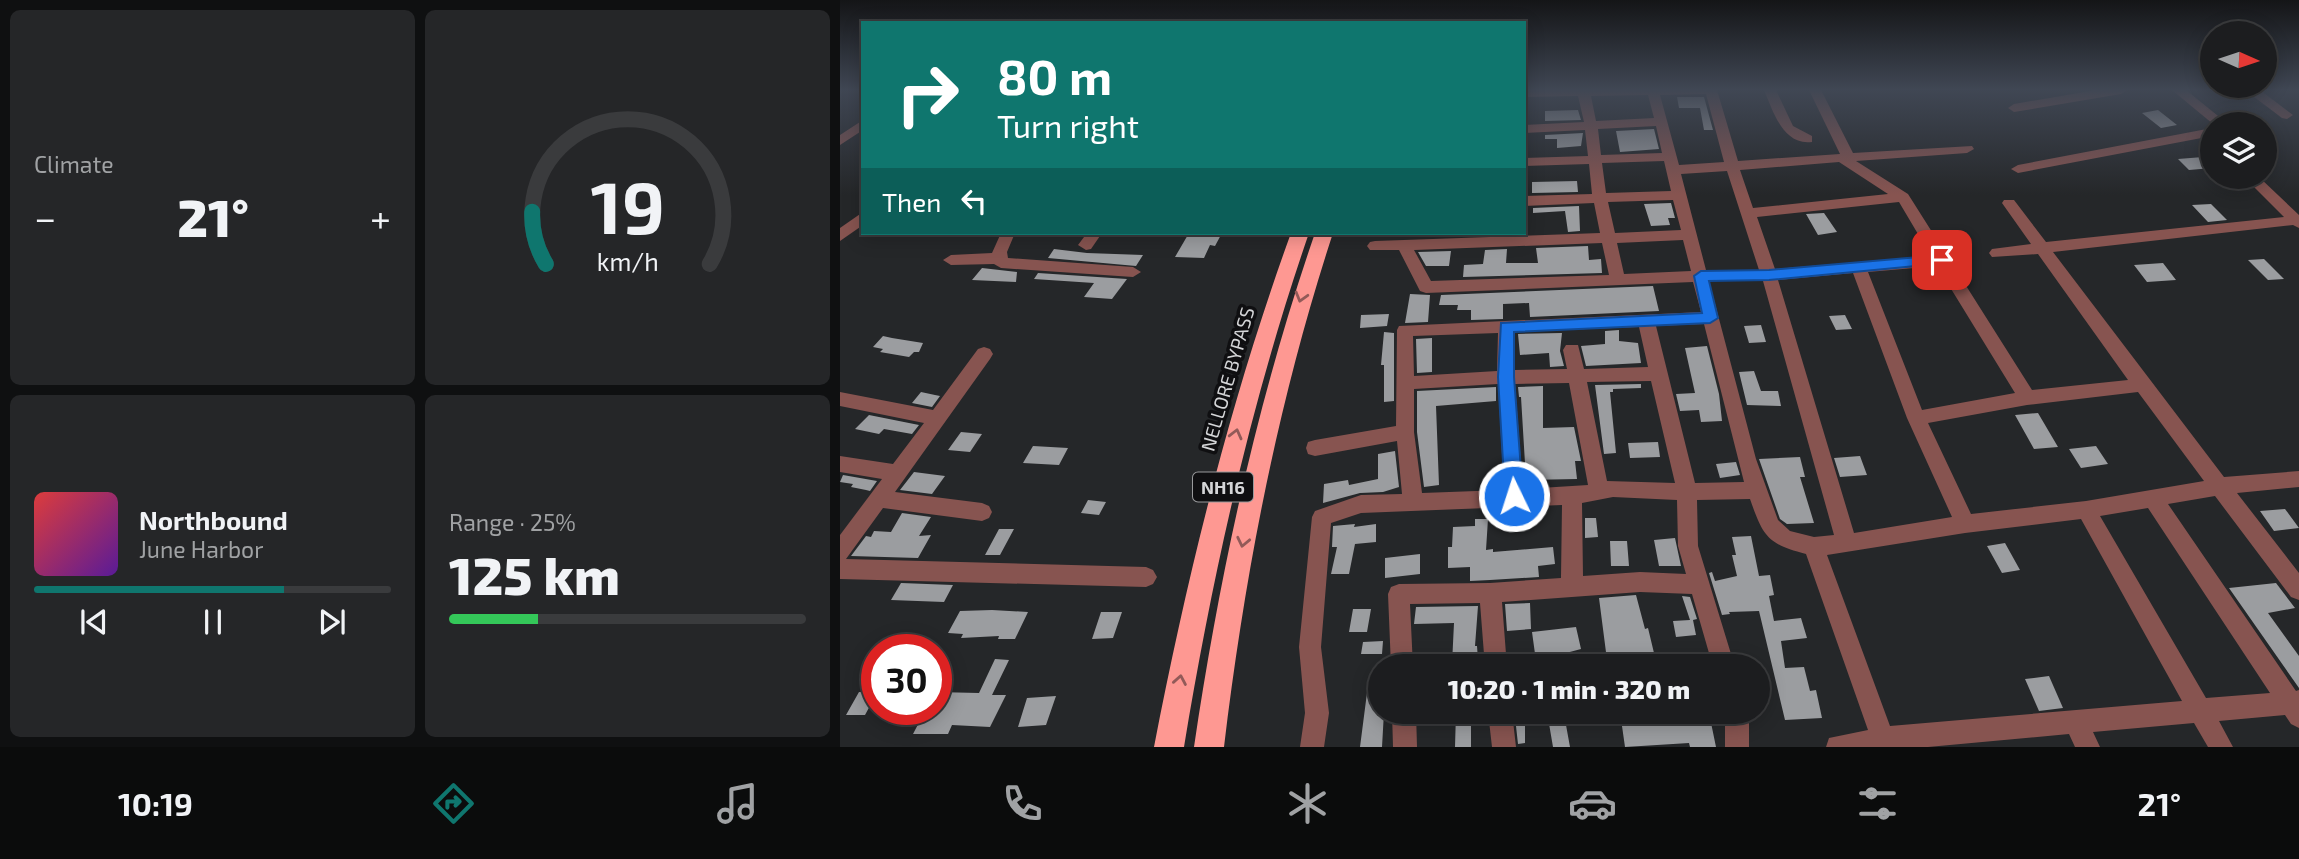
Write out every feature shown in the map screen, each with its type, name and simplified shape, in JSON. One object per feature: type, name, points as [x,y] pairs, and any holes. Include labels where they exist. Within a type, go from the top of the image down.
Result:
[{"type":"highway","name":"NELLORE BYPASS","points":[[1169,747],[1192,615],[1237,432],[1276,296],[1299,235]]},
{"type":"highway","name":"NH16","points":[[1209,747],[1228,614],[1261,452],[1302,294],[1323,235]]},
{"type":"street","points":[[840,141],[861,125]]},
{"type":"street","points":[[1591,125],[1600,199],[1618,281]]},
{"type":"street","points":[[1526,129],[1594,125]]},
{"type":"street","points":[[1662,125],[1756,490],[1770,526],[1784,539],[1814,546],[1847,544],[1965,524],[2086,510],[2222,486],[2299,479]]},
{"type":"street","points":[[1720,125],[1769,275],[1847,544]]},
{"type":"street","points":[[1786,125],[1807,139]]},
{"type":"street","points":[[1830,125],[1845,158],[1903,197],[2027,398]]},
{"type":"street","points":[[2018,169],[2200,137]]},
{"type":"street","points":[[1526,162],[1596,160],[1732,166],[1967,149]]},
{"type":"street","points":[[2263,189],[2297,221]]},
{"type":"street","points":[[1526,201],[1679,195]]},
{"type":"street","points":[[1748,213],[1903,197]]},
{"type":"street","points":[[2009,203],[2142,385],[2222,486],[2299,590]]},
{"type":"street","points":[[840,236],[861,219]]},
{"type":"street","points":[[1997,253],[2297,221]]},
{"type":"street","points":[[1007,235],[999,252],[1001,263],[1133,272]]},
{"type":"street","points":[[1375,246],[1690,235]]},
{"type":"street","points":[[1405,245],[1426,287],[1474,288],[1769,275],[1942,260]]},
{"type":"street","points":[[951,260],[1000,258]]},
{"type":"street","points":[[1858,267],[1916,418],[1965,524]]},
{"type":"street","points":[[1413,502],[1405,432],[1405,330],[1710,318]]},
{"type":"street","points":[[1646,321],[1686,492],[1688,546],[1720,654]]},
{"type":"street","points":[[1506,327],[1506,377],[1514,496]]},
{"type":"street","points":[[1572,350],[1599,490]]},
{"type":"street","points":[[840,552],[984,354]]},
{"type":"street","points":[[1405,383],[1506,377],[1658,374]]},
{"type":"street","points":[[1916,418],[2027,398],[2142,385]]},
{"type":"street","points":[[840,400],[938,418]]},
{"type":"street","points":[[1315,448],[1405,432]]},
{"type":"street","points":[[840,464],[897,473]]},
{"type":"street","points":[[1312,747],[1317,713],[1311,647],[1315,571],[1322,517],[1361,504],[1514,496],[1572,496],[1599,490],[1756,490]]},
{"type":"street","points":[[1572,496],[1572,586]]},
{"type":"street","points":[[2153,498],[2296,707]]},
{"type":"street","points":[[878,499],[982,512]]},
{"type":"street","points":[[2086,510],[2197,710],[2221,747]]},
{"type":"street","points":[[1814,546],[1884,743]]},
{"type":"street","points":[[840,569],[1146,577]]},
{"type":"street","points":[[1401,654],[1399,594],[1490,593],[1640,582],[1698,584]]},
{"type":"street","points":[[1490,593],[1495,654]]},
{"type":"street","points":[[1838,747],[2074,720],[2197,710],[2296,707]]},
{"type":"street","points":[[2074,720],[2088,747]]},
{"type":"street","points":[[1404,724],[1405,747]]},
{"type":"street","points":[[1501,724],[1504,747]]},
{"type":"street","points":[[1737,724],[1737,747]]},
{"type":"building","points":[[1703,125],[1712,125],[1713,130],[1704,130]]},
{"type":"building","points":[[2157,125],[2177,125],[2161,128]]},
{"type":"building","points":[[1654,129],[1659,149],[1620,152],[1616,131]]},
{"type":"building","points":[[1583,133],[1581,146],[1557,148],[1557,139],[1545,139],[1545,135]]},
{"type":"building","points":[[2200,157],[2200,169],[2189,170],[2178,159]]},
{"type":"building","points":[[1577,181],[1578,192],[1532,193],[1532,182]]},
{"type":"building","points":[[1671,203],[1675,218],[1668,218],[1670,225],[1651,226],[1644,204]]},
{"type":"building","points":[[2211,204],[2227,220],[2208,222],[2192,205]]},
{"type":"building","points":[[1579,206],[1580,231],[1568,232],[1565,211],[1533,213],[1533,208]]},
{"type":"building","points":[[1824,213],[1837,232],[1818,235],[1806,214]]},
{"type":"building","points":[[1188,235],[1221,235],[1215,246],[1210,245],[1204,258],[1175,257]]},
{"type":"building","points":[[1588,246],[1589,260],[1601,259],[1602,273],[1463,277],[1464,265],[1483,264],[1485,250],[1507,249],[1506,263],[1538,263],[1536,248]]},
{"type":"building","points":[[1054,249],[1143,255],[1136,266],[1048,258]]},
{"type":"building","points":[[1451,251],[1449,266],[1426,266],[1418,252]]},
{"type":"building","points":[[2264,259],[2284,279],[2268,280],[2248,260]]},
{"type":"building","points":[[2163,263],[2176,280],[2147,282],[2134,265]]},
{"type":"building","points":[[982,268],[1017,272],[1016,282],[972,280]]},
{"type":"building","points":[[1038,273],[1127,279],[1112,299],[1084,297],[1094,283],[1034,279]]},
{"type":"building","points":[[1653,286],[1659,311],[1530,317],[1529,303],[1503,304],[1503,319],[1471,320],[1471,310],[1457,310],[1458,305],[1439,305],[1441,295]]},
{"type":"building","points":[[1410,294],[1430,295],[1428,322],[1405,323]]},
{"type":"building","points":[[1389,314],[1387,326],[1360,328],[1361,315]]},
{"type":"building","points":[[1845,315],[1852,329],[1836,330],[1829,316]]},
{"type":"building","points":[[1761,325],[1766,342],[1749,343],[1744,326]]},
{"type":"building","points":[[1619,330],[1619,341],[1638,343],[1641,363],[1586,366],[1581,346],[1605,344],[1605,331]]},
{"type":"building","points":[[1384,332],[1394,333],[1394,401],[1384,402],[1384,365],[1381,365]]},
{"type":"building","points":[[1562,333],[1560,351],[1564,366],[1550,367],[1549,353],[1520,355],[1518,334]]},
{"type":"building","points":[[883,336],[923,343],[919,352],[914,352],[909,357],[880,352],[883,349],[873,347]]},
{"type":"building","points":[[1432,338],[1432,372],[1417,373],[1416,339]]},
{"type":"building","points":[[1707,346],[1719,394],[1722,421],[1701,422],[1699,410],[1680,411],[1676,394],[1695,393],[1685,348]]},
{"type":"building","points":[[1754,371],[1761,391],[1778,391],[1781,406],[1747,405],[1739,372]]},
{"type":"building","points":[[1641,384],[1641,388],[1613,389],[1613,392],[1610,392],[1616,453],[1604,454],[1595,385]]},
{"type":"building","points":[[1543,386],[1543,428],[1574,427],[1581,461],[1575,461],[1577,479],[1526,480],[1521,397],[1518,387]]},
{"type":"building","points":[[1496,387],[1496,401],[1436,406],[1439,485],[1424,487],[1417,432],[1417,391]]},
{"type":"building","points":[[921,392],[940,396],[932,407],[912,403]]},
{"type":"building","points":[[2038,413],[2058,447],[2034,449],[2015,415]]},
{"type":"building","points":[[869,415],[919,425],[912,434],[884,429],[879,434],[855,429]]},
{"type":"building","points":[[961,432],[982,434],[970,452],[948,450]]},
{"type":"building","points":[[1658,442],[1660,457],[1630,458],[1628,443]]},
{"type":"building","points":[[1033,446],[1068,448],[1059,465],[1023,463]]},
{"type":"building","points":[[2096,446],[2108,464],[2081,468],[2069,449]]},
{"type":"building","points":[[1395,451],[1399,487],[1383,492],[1360,493],[1323,503],[1324,484],[1348,480],[1349,485],[1378,479],[1378,454]]},
{"type":"building","points":[[1860,456],[1867,475],[1840,477],[1834,458]]},
{"type":"building","points":[[1800,457],[1805,477],[1800,477],[1814,523],[1787,524],[1780,519],[1759,459]]},
{"type":"building","points":[[1736,462],[1740,475],[1720,478],[1716,464]]},
{"type":"building","points":[[914,472],[945,476],[932,494],[900,490]]},
{"type":"building","points":[[843,475],[877,481],[870,491],[840,482]]},
{"type":"building","points":[[1088,500],[1106,502],[1099,515],[1081,513]]},
{"type":"building","points":[[2285,509],[2299,528],[2274,531],[2260,511]]},
{"type":"building","points":[[902,513],[931,517],[919,536],[931,535],[918,558],[851,556],[866,536],[871,537],[874,531],[891,532]]},
{"type":"building","points":[[1585,518],[1596,518],[1598,537],[1585,538]]},
{"type":"building","points":[[1475,519],[1488,519],[1486,550],[1493,549],[1493,552],[1553,547],[1555,564],[1538,566],[1539,577],[1470,581],[1470,567],[1448,568],[1448,547],[1452,547],[1453,527],[1475,526]]},
{"type":"building","points":[[1355,524],[1354,527],[1376,524],[1376,542],[1355,544],[1349,574],[1331,574],[1337,547],[1332,547],[1333,526]]},
{"type":"building","points":[[999,529],[1014,529],[1000,555],[985,555]]},
{"type":"building","points":[[1751,536],[1759,576],[1770,575],[1774,595],[1769,596],[1774,621],[1801,618],[1807,638],[1781,641],[1785,668],[1804,667],[1810,691],[1816,690],[1822,718],[1785,720],[1759,611],[1729,612],[1730,614],[1722,615],[1709,573],[1712,572],[1715,581],[1737,576],[1732,555],[1736,555],[1732,537]]},
{"type":"building","points":[[1675,538],[1681,566],[1659,566],[1654,540]]},
{"type":"building","points":[[1610,541],[1627,541],[1629,566],[1611,566]]},
{"type":"building","points":[[2005,543],[2020,570],[2002,573],[1987,546]]},
{"type":"building","points":[[1420,554],[1420,574],[1385,578],[1385,558]]},
{"type":"building","points":[[901,583],[953,585],[944,602],[891,600]]},
{"type":"building","points":[[2276,583],[2295,608],[2268,613],[2299,656],[2299,688],[2229,588]]},
{"type":"building","points":[[1636,595],[1654,653],[1606,654],[1599,598]]},
{"type":"building","points":[[1682,596],[1690,597],[1697,619],[1693,620],[1696,635],[1676,637],[1673,621],[1690,620]]},
{"type":"building","points":[[1530,603],[1531,629],[1507,631],[1505,604]]},
{"type":"building","points":[[1478,606],[1475,646],[1478,654],[1452,654],[1454,623],[1414,624],[1416,607]]},
{"type":"building","points":[[1353,609],[1371,609],[1367,632],[1349,632]]},
{"type":"building","points":[[960,611],[1028,612],[1015,639],[998,639],[999,636],[961,638],[963,634],[948,633]]},
{"type":"building","points":[[1101,612],[1122,612],[1113,638],[1092,639]]},
{"type":"building","points":[[1576,627],[1581,649],[1562,654],[1535,654],[1532,632]]},
{"type":"building","points":[[1383,641],[1382,654],[1361,654],[1363,642]]},
{"type":"building","points":[[995,659],[1009,660],[992,695],[1006,695],[990,727],[952,725],[952,692],[979,693]]},
{"type":"building","points":[[2049,676],[2063,708],[2039,711],[2025,679]]},
{"type":"building","points":[[1368,685],[1368,724],[1383,724],[1382,747],[1360,747]]},
{"type":"building","points":[[859,692],[861,692],[861,715],[846,715]]},
{"type":"building","points":[[1056,696],[1046,725],[1018,727],[1027,698]]},
{"type":"building","points":[[1456,724],[1471,724],[1471,747],[1455,747]]},
{"type":"building","points":[[1516,724],[1525,724],[1525,743],[1518,744]]},
{"type":"building","points":[[1549,724],[1580,724],[1566,725],[1570,747],[1553,747]]},
{"type":"building","points":[[1622,724],[1711,724],[1716,747],[1690,747],[1689,743],[1625,747]]},
{"type":"building","points":[[918,725],[952,725],[948,734],[913,734]]},
{"type":"route","points":[[1514,496],[1506,377],[1506,327],[1710,318],[1701,276],[1769,275],[1942,260]]}]
